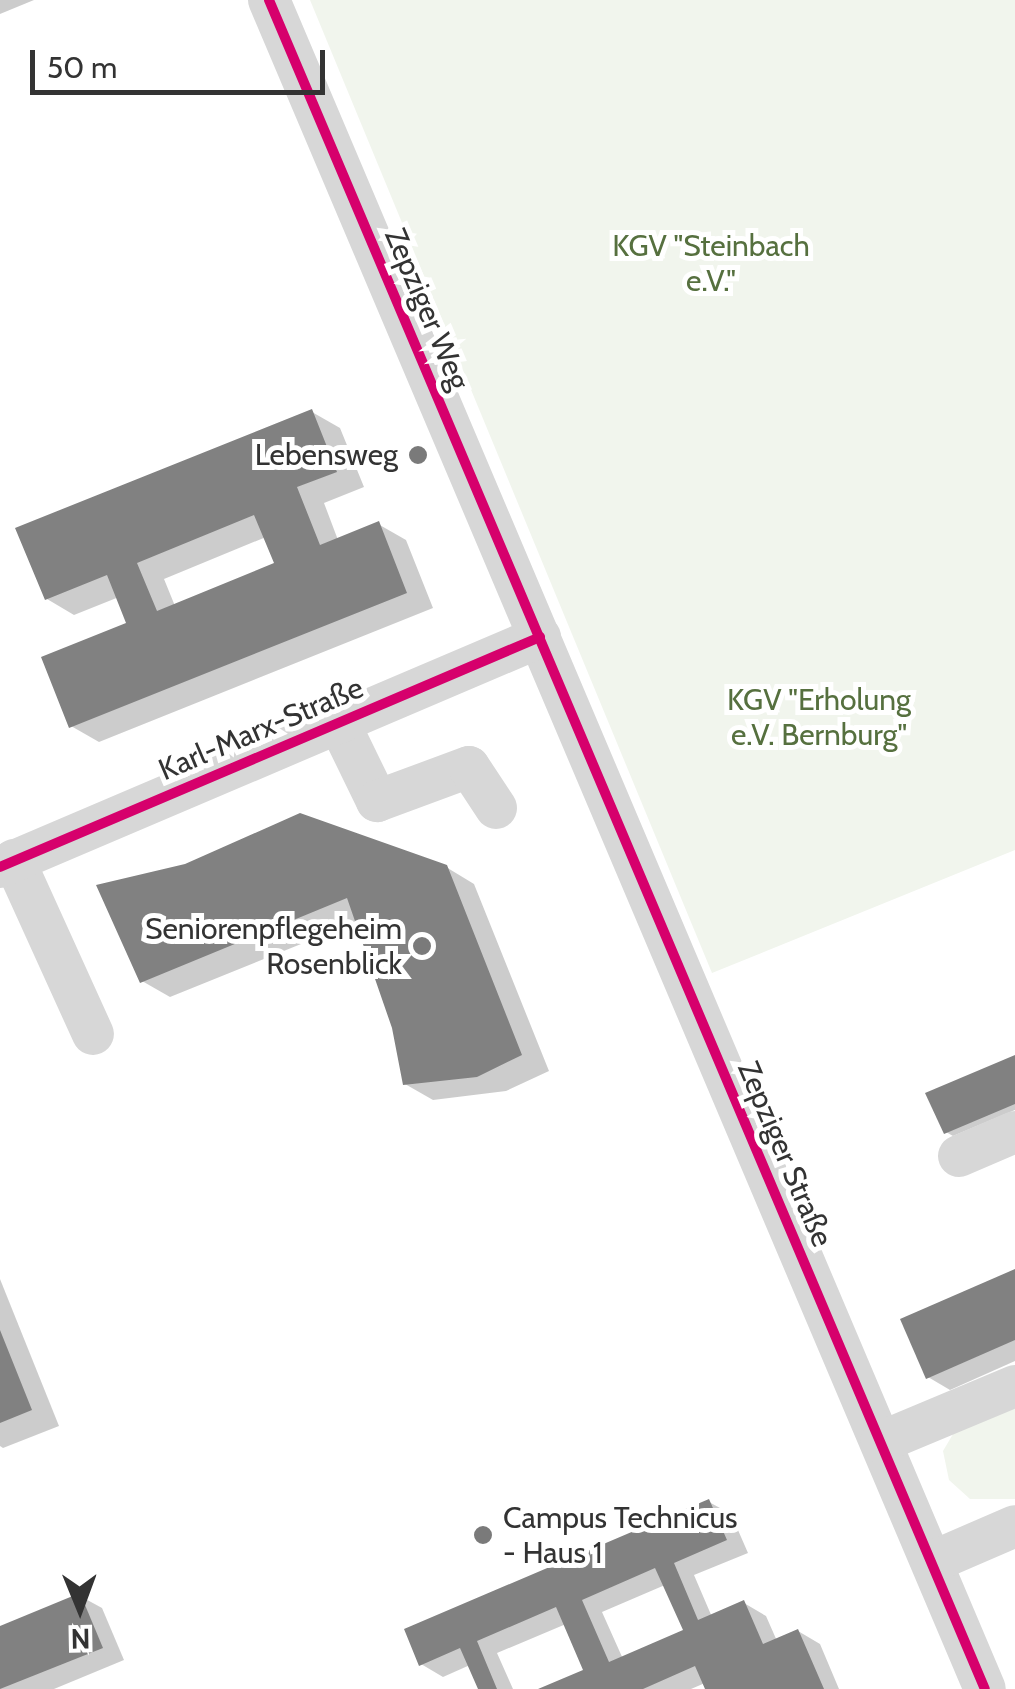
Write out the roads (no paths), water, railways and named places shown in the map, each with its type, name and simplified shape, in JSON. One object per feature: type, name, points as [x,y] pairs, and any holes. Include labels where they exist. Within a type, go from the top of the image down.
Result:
[{"type":"street","name":"Zepziger Weg","points":[[268,0],[540,638]]},
{"type":"street","name":"Karl-Marx-Straße","points":[[7,864],[540,638]]},
{"type":"street","name":"Zepziger Straße","points":[[540,638],[985,1689]]},
{"type":"street","points":[[339,724],[377,800],[469,767],[496,808]]},
{"type":"street","points":[[7,864],[93,1034]]},
{"type":"street","points":[[959,1156],[1015,1132]]},
{"type":"street","points":[[881,1442],[1015,1386]]},
{"type":"street","points":[[932,1562],[1015,1526]]},
{"type":"place","name":"Lebensweg","points":[[418,455]]},
{"type":"place","name":"Seniorenpflegeheim Rosenblick","points":[[422,946]]},
{"type":"place","name":"Campus Technicus - Haus 1","points":[[483,1535]]},
{"type":"park label","name":"KGV \"Steinbach e.V.\"","points":[[711,263]]},
{"type":"park label","name":"KGV \"Erholung e.V. Bernburg\"","points":[[819,717]]}]
